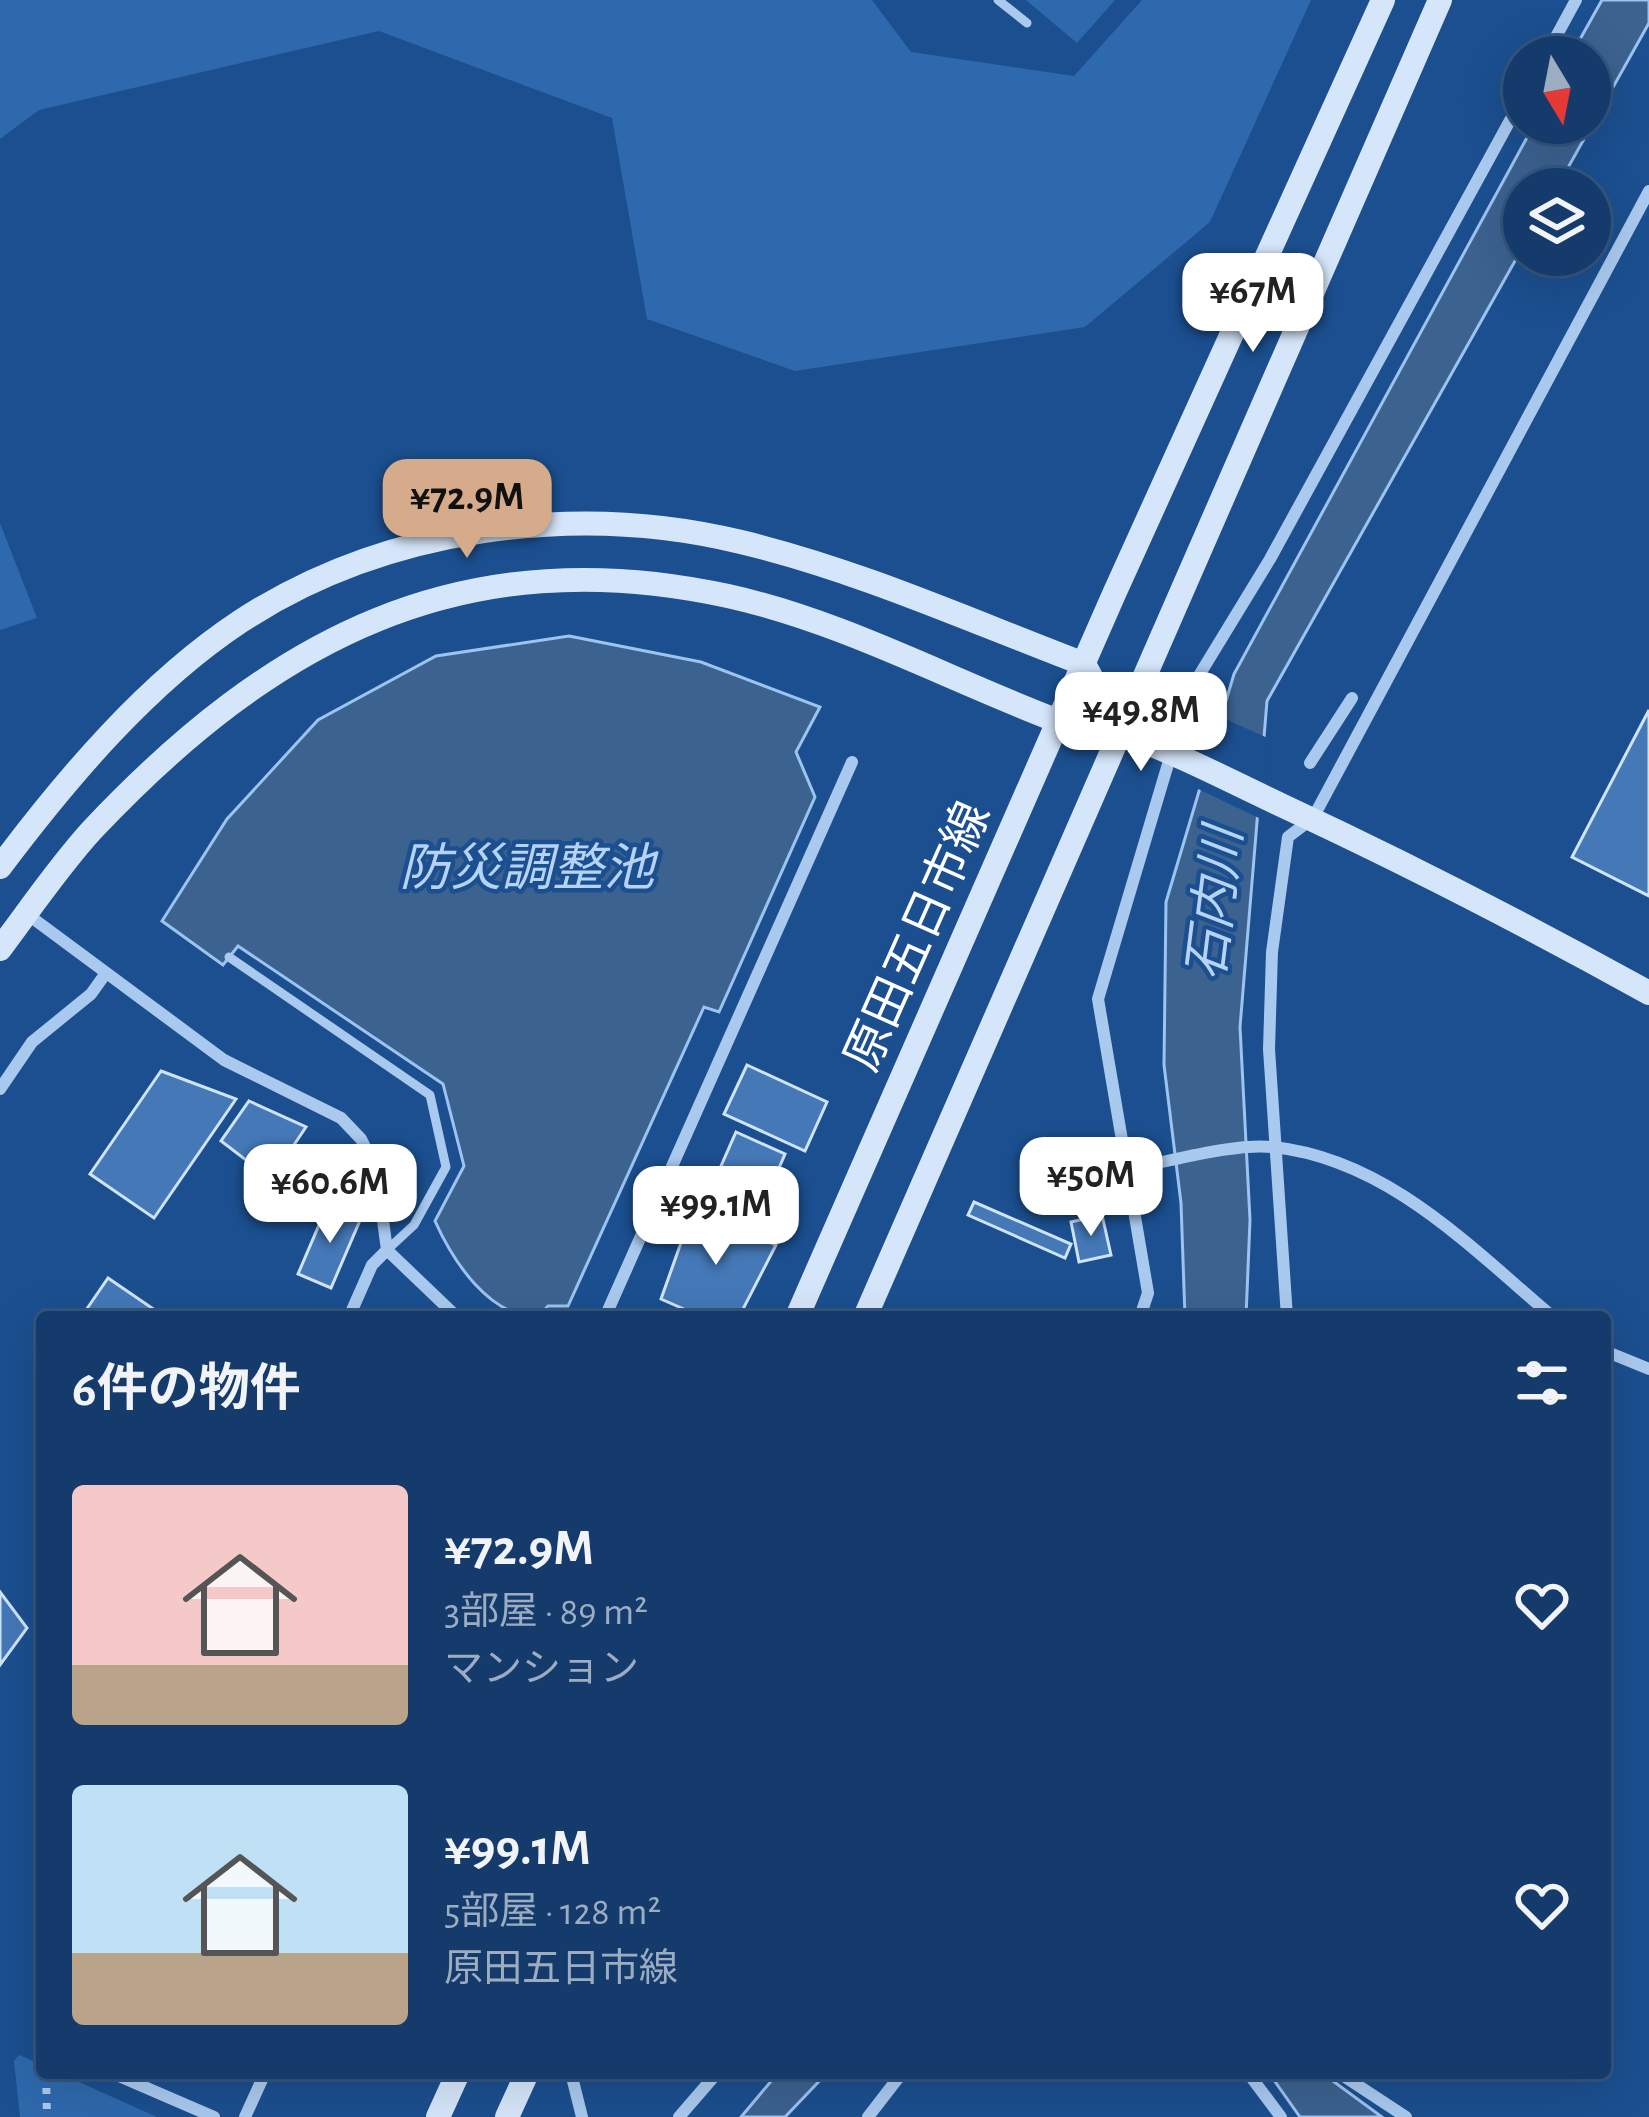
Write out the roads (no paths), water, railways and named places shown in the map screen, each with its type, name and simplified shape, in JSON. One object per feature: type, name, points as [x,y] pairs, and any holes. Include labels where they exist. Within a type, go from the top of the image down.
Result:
[{"type":"street","name":"原田五日市線","points":[[800,1311],[1383,0]]},
{"type":"street","points":[[868,1311],[1439,0]]},
{"type":"street","points":[[1556,36],[1576,0]]},
{"type":"street","points":[[1181,705],[1270,559],[1503,133]]},
{"type":"street","points":[[1287,1311],[1269,1049],[1272,952],[1288,837],[1313,818],[1649,190]]},
{"type":"street","points":[[0,867],[51,799],[114,734],[176,673],[241,621],[311,583],[385,554],[467,535],[554,524],[635,525],[739,542],[828,566],[1084,664],[1122,734]]},
{"type":"street","points":[[0,949],[90,832],[157,767],[273,670],[341,632],[405,607],[480,588],[557,580],[649,584],[729,596],[814,621],[1060,722],[1122,734],[1313,818],[1501,910],[1649,993]]},
{"type":"street","points":[[1310,764],[1352,698]]},
{"type":"street","points":[[1142,1311],[1148,1293],[1098,999],[1178,757]]},
{"type":"street","points":[[608,1311],[852,762]]},
{"type":"street","points":[[27,914],[224,1060],[341,1118],[361,1139],[376,1169],[387,1250],[451,1311]]},
{"type":"street","points":[[0,1089],[32,1042],[91,994],[106,973]]},
{"type":"street","points":[[1126,1168],[1274,1147],[1365,1175],[1413,1198],[1546,1311]]},
{"type":"street","points":[[352,1311],[372,1265],[387,1250]]},
{"type":"street","points":[[1611,1354],[1649,1370]]},
{"type":"street","points":[[126,2079],[214,2117]]},
{"type":"street","points":[[246,2117],[262,2079]]},
{"type":"street","points":[[438,2117],[455,2079]]},
{"type":"street","points":[[507,2117],[524,2079]]},
{"type":"street","points":[[572,2079],[582,2117]]},
{"type":"street","points":[[679,2117],[712,2079]]},
{"type":"street","points":[[868,2117],[897,2079]]},
{"type":"street","points":[[1252,2079],[1280,2117]]},
{"type":"street","points":[[1348,2079],[1406,2117]]},
{"type":"lane","points":[[998,0],[1027,23]]},
{"type":"lane","points":[[229,957],[430,1095],[446,1167],[414,1226],[387,1250]]},
{"type":"water","points":[[1602,0],[1649,0],[1649,23],[1611,91],[1611,36],[1582,36]]},
{"type":"water","points":[[1524,144],[1581,144],[1568,168],[1510,168]]},
{"type":"water","name":"石内川","points":[[1503,182],[1507,276],[1267,701],[1240,1027],[1250,1220],[1246,1311],[1185,1311],[1181,1203],[1164,1065],[1166,902],[1234,674]]},
{"type":"water","name":"防災調整池","points":[[569,636],[701,662],[820,707],[796,752],[815,797],[719,1012],[704,1007],[568,1306],[548,1306],[543,1311],[511,1311],[489,1297],[463,1269],[435,1221],[464,1166],[443,1084],[238,946],[223,965],[162,921],[227,819],[318,720],[436,656]]},
{"type":"water","points":[[773,2079],[821,2079],[785,2117],[741,2117]]},
{"type":"water","points":[[1273,2079],[1330,2079],[1382,2117],[1300,2117]]}]
